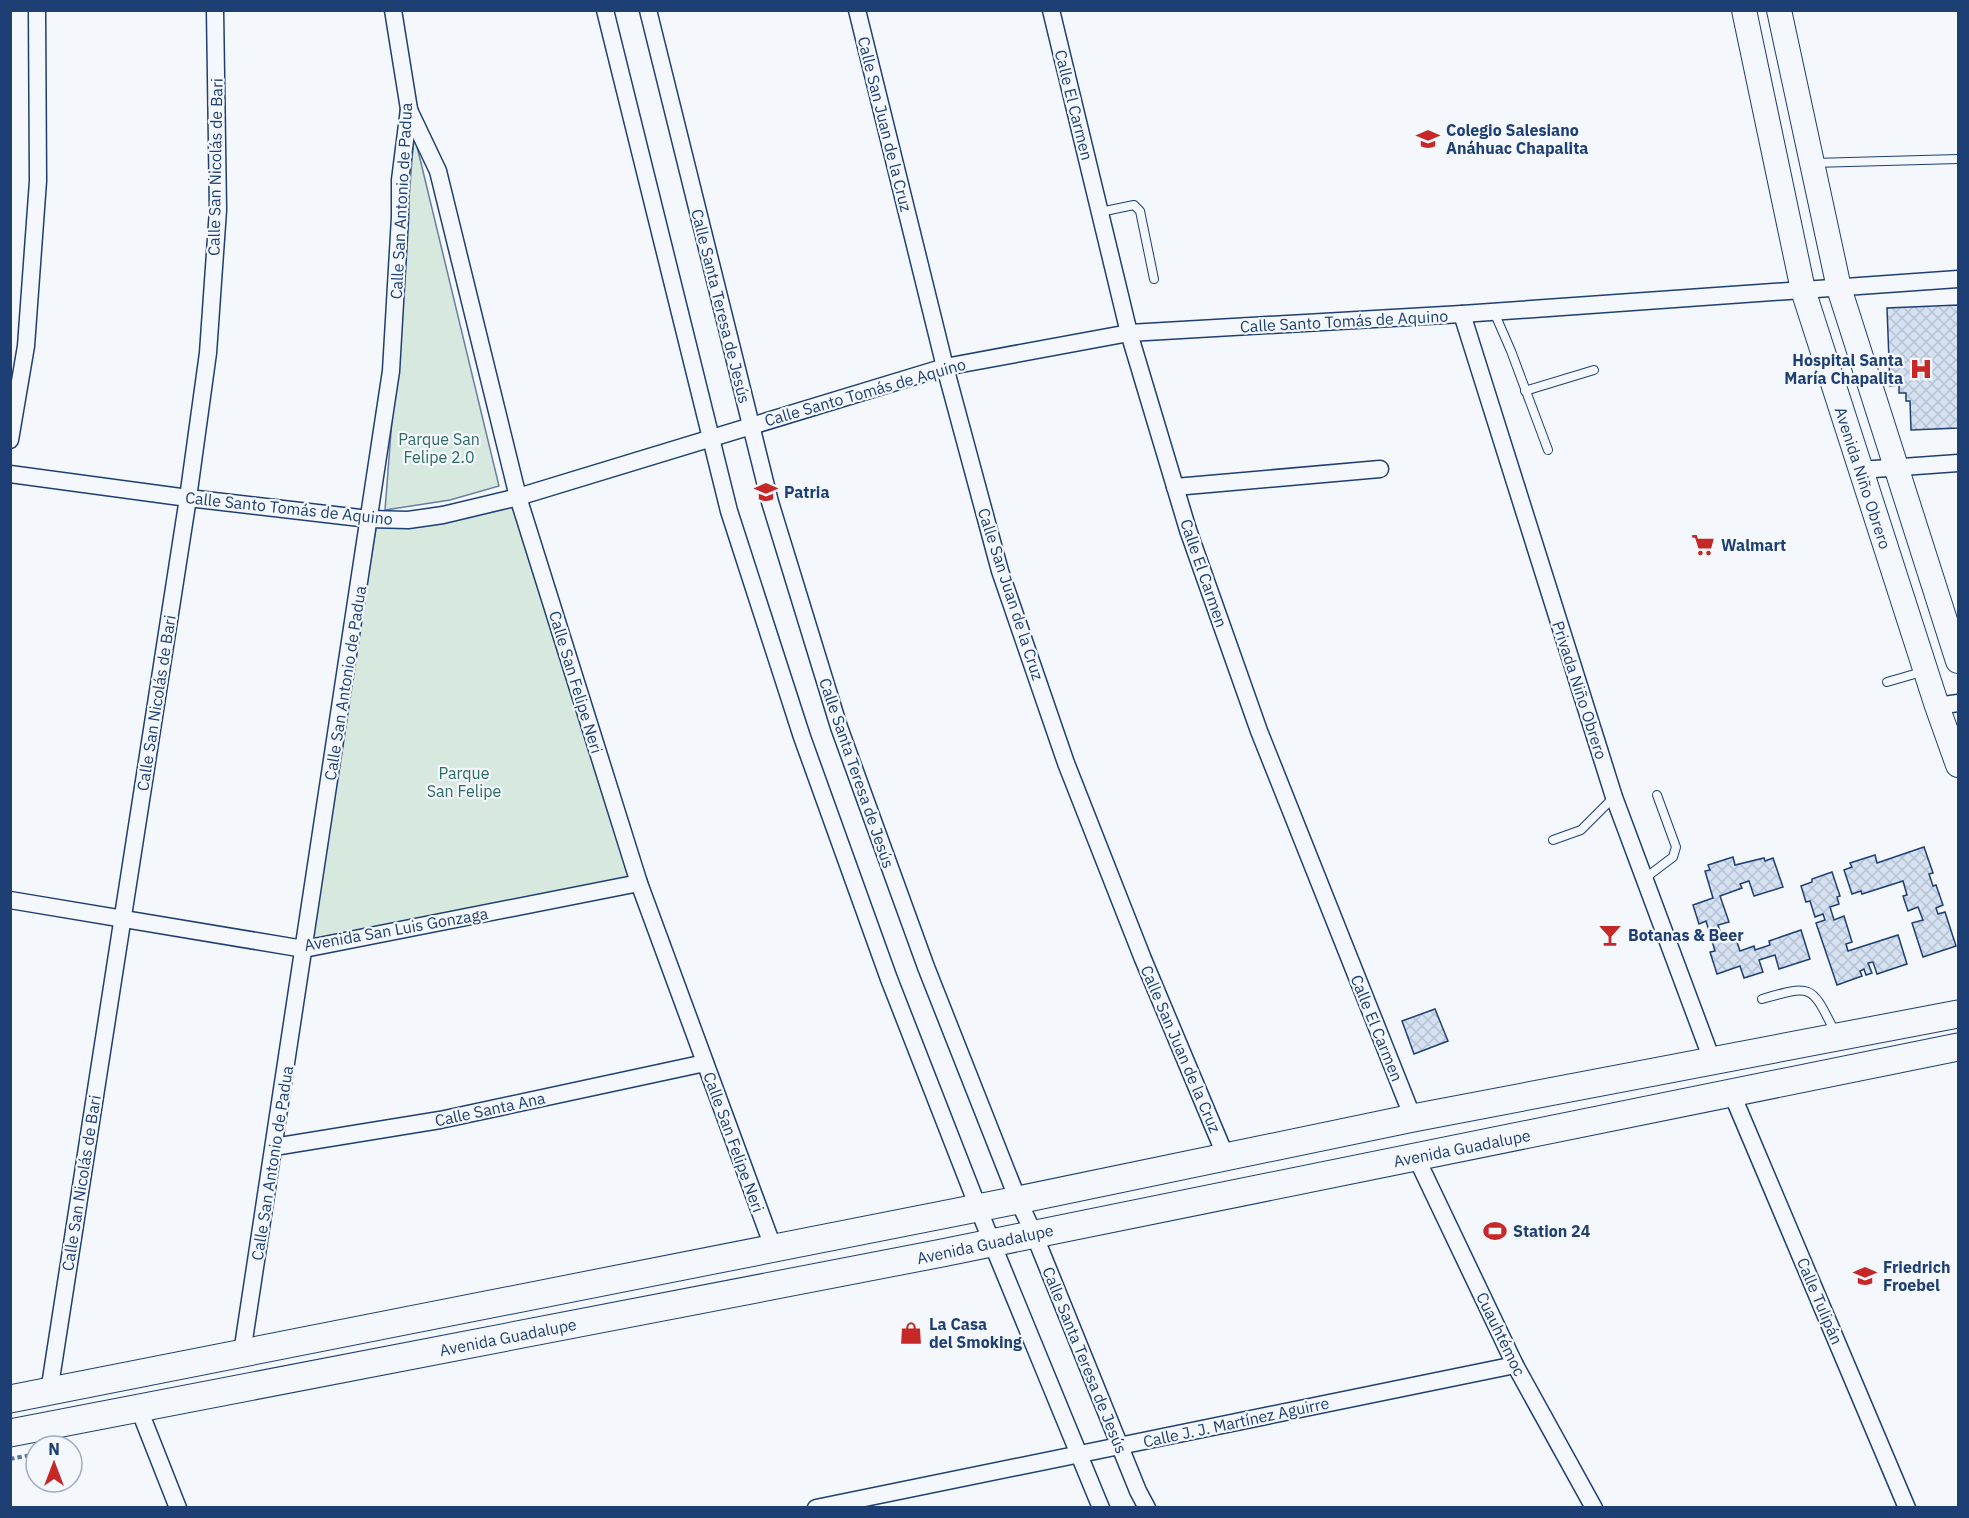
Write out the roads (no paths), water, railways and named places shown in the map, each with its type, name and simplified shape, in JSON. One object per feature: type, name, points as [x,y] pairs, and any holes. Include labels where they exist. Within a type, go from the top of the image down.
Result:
[{"type":"main road","name":"Avenida Niño Obrero","points":[[1744,10],[1803,290],[1926,671],[1948,704],[1959,765]]},
{"type":"main road","points":[[1779,10],[1839,288],[1959,661]]},
{"type":"main road","points":[[10,1399],[1018,1200],[1413,1118],[1959,1014]]},
{"type":"main road","name":"Avenida Guadalupe","points":[[10,1433],[992,1243],[1959,1047]]},
{"type":"street","points":[[10,440],[26,346],[38,181],[37,10]]},
{"type":"street","name":"Calle San Nicolás de Bari","points":[[49,1392],[188,498],[208,353],[218,210],[215,10]]},
{"type":"street","name":"Calle San Antonio de Padua","points":[[242,1353],[391,371],[400,180],[409,109],[393,10]]},
{"type":"street","points":[[605,10],[729,511],[802,737],[889,979],[992,1243],[1101,1508]]},
{"type":"street","name":"Calle Santa Teresa de Jesús","points":[[648,10],[770,502],[838,727],[926,967],[1018,1200],[1147,1508]]},
{"type":"street","name":"Calle San Juan de la Cruz","points":[[857,10],[945,367],[1000,570],[1066,763],[1143,959],[1226,1157]]},
{"type":"street","name":"Calle El Carmen","points":[[1051,10],[1129,333],[1188,530],[1259,731],[1413,1118]]},
{"type":"street","name":"Calle San Felipe Neri","points":[[409,109],[438,171],[518,497],[639,883],[773,1247]]},
{"type":"street","name":"Calle Santo Tomás de Aquino","points":[[10,474],[369,519],[408,520],[443,515],[518,497],[945,367],[1129,333],[1494,312],[1959,279]]},
{"type":"street","name":"Privada Niño Obrero","points":[[1462,314],[1614,796],[1712,1060]]},
{"type":"street","points":[[1860,470],[1959,463]]},
{"type":"street","points":[[1175,487],[1380,469]]},
{"type":"street","name":"Avenida San Luis Gonzaga","points":[[10,900],[304,949],[639,883]]},
{"type":"street","name":"Calle Santa Ana","points":[[274,1147],[440,1120],[705,1063]]},
{"type":"street","name":"Calle Tulipán","points":[[1732,1094],[1907,1508]]},
{"type":"street","name":"Cuauhtémoc","points":[[1416,1157],[1515,1365],[1594,1508]]},
{"type":"street","name":"Calle J. J. Martínez Aguirre","points":[[816,1508],[1515,1365]]},
{"type":"street","points":[[139,1409],[178,1508]]},
{"type":"lane","points":[[1812,163],[1959,159]]},
{"type":"lane","points":[[1100,212],[1134,205],[1140,211],[1154,279]]},
{"type":"lane","points":[[1494,312],[1548,450]]},
{"type":"lane","points":[[1525,391],[1594,370]]},
{"type":"lane","points":[[1887,682],[1926,671]]},
{"type":"lane","points":[[1644,879],[1673,857],[1676,847],[1656,795]]},
{"type":"lane","points":[[1553,840],[1581,830],[1614,796]]},
{"type":"lane","points":[[1762,999],[1795,989],[1806,990],[1814,994],[1837,1037]]},
{"type":"place","name":"Colegio Salesiano Anáhuac Chapalita","points":[[1428,139]]},
{"type":"place","name":"Hospital Santa María Chapalita","points":[[1921,369]]},
{"type":"place","name":"Patria","points":[[766,492]]},
{"type":"place","name":"Walmart","points":[[1703,545]]},
{"type":"place","name":"Botanas & Beer","points":[[1610,935]]},
{"type":"place","name":"Station 24","points":[[1495,1231]]},
{"type":"place","name":"Friedrich Froebel","points":[[1865,1276]]},
{"type":"place","name":"La Casa del Smoking","points":[[911,1333]]},
{"type":"park label","name":"Parque San Felipe 2.0","points":[[439,448]]},
{"type":"park label","name":"Parque San Felipe","points":[[464,782]]}]
